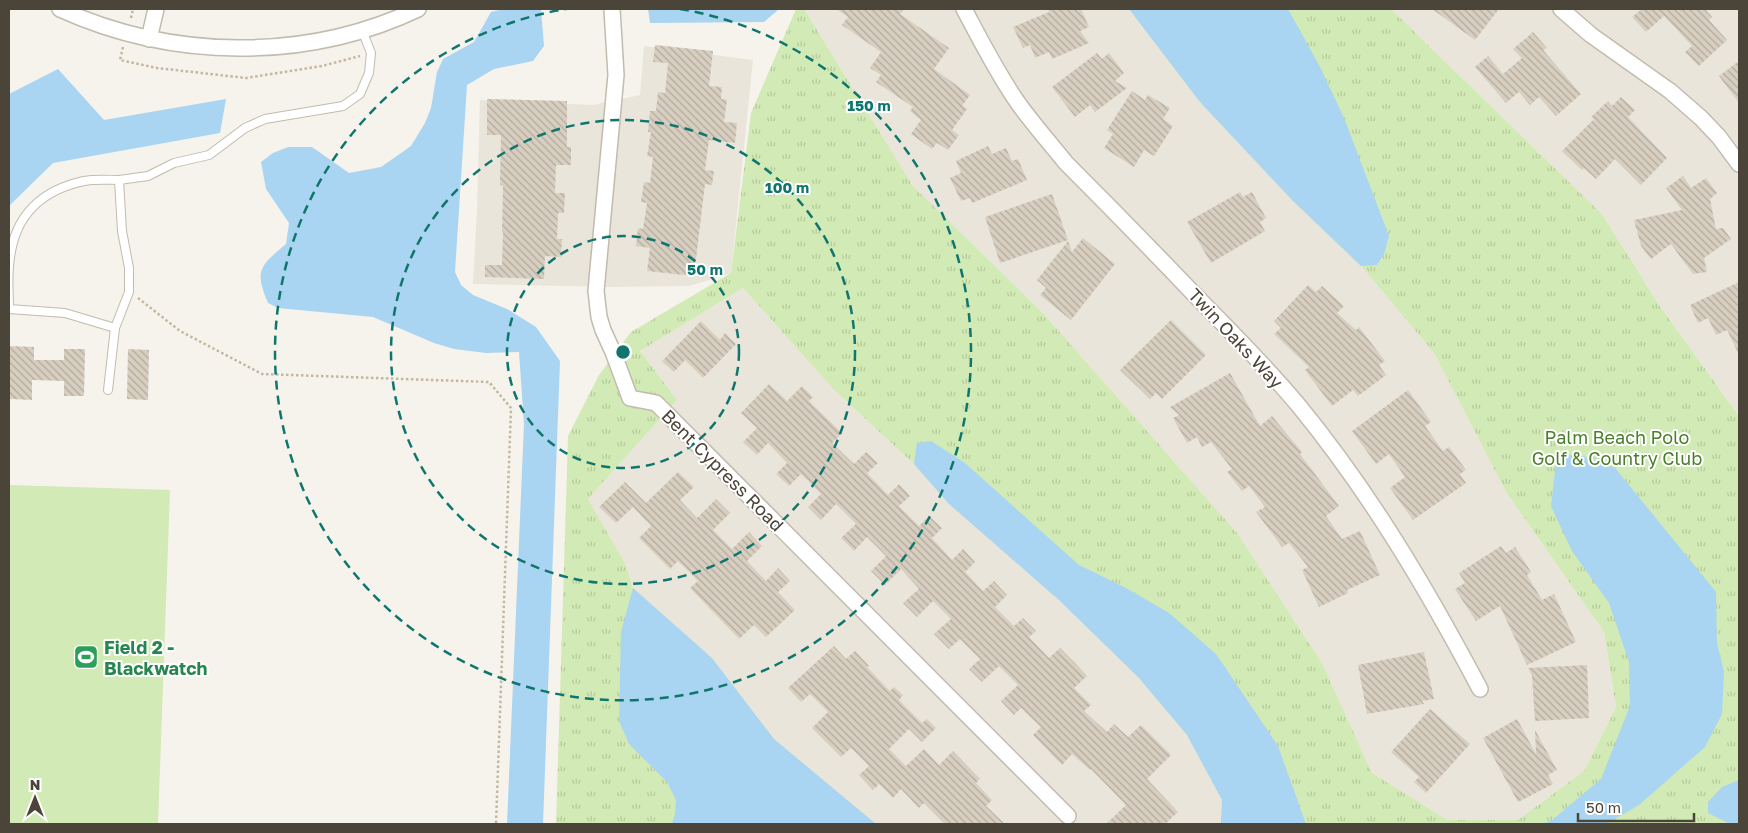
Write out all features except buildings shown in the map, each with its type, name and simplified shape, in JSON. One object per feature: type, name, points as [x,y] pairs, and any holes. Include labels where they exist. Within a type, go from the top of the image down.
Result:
[{"type":"street","points":[[60,9],[82,19],[150,39],[193,46],[246,48],[310,43],[362,30],[418,9]]},
{"type":"street","points":[[150,39],[156,9]]},
{"type":"street","name":"Bent Cypress Road","points":[[612,9],[616,75],[596,291],[599,317],[603,330],[630,398],[656,403],[1068,816]]},
{"type":"street","name":"Twin Oaks Way","points":[[964,9],[994,65],[1044,138],[1066,163],[1252,353],[1298,406],[1341,461],[1382,518],[1419,578],[1480,689]]},
{"type":"street","points":[[1561,9],[1591,35],[1670,91],[1701,118],[1719,137],[1739,164]]},
{"type":"lane","points":[[115,328],[65,313],[9,308],[10,259],[16,232],[33,205],[58,188],[86,180],[118,180],[148,176],[174,163],[209,155],[245,128],[265,119],[343,106],[360,94],[370,73],[371,53],[362,30]]},
{"type":"lane","points":[[108,390],[115,328],[129,292],[129,268],[122,231],[118,180]]},
{"type":"path","points":[[129,292],[180,331],[262,374],[489,382],[511,408],[496,824]]},
{"type":"shaded area","points":[[804,9],[1129,9],[1200,102],[1291,199],[1361,266],[1434,353],[1506,492],[1604,632],[1616,707],[1584,771],[1518,820],[1447,821],[1372,773],[1322,663],[1238,534],[1042,312],[913,186]]},
{"type":"shaded area","points":[[1391,9],[1739,9],[1739,416],[1659,305],[1602,214]]},
{"type":"shaded area","points":[[644,46],[753,60],[731,273],[689,286],[612,287],[473,284],[480,100],[593,105],[640,95]]},
{"type":"shaded area","points":[[743,288],[834,390],[914,464],[949,504],[1060,601],[1139,678],[1187,735],[1222,800],[1221,824],[876,824],[774,739],[712,658],[633,588],[625,563],[588,499],[677,400],[640,351]]},
{"type":"green space","name":"Palm Beach Polo Golf & Country Club","points":[[796,9],[804,9],[913,186],[1042,312],[1238,534],[1322,663],[1372,773],[1447,820],[1518,820],[1584,771],[1616,707],[1604,632],[1506,492],[1434,353],[1361,266],[1291,199],[1200,102],[1129,9],[1391,9],[1602,214],[1659,305],[1739,416],[1739,824],[1221,824],[1222,800],[1187,735],[1139,678],[1060,601],[949,504],[914,464],[834,390],[743,288],[640,351],[677,400],[588,499],[625,563],[633,588],[712,658],[774,739],[876,824],[556,824],[568,436],[599,375],[631,332],[731,273],[751,113]]},
{"type":"green space","name":"Field 2 - Blackwatch","points":[[9,485],[170,490],[158,824],[9,824]]},
{"type":"water","points":[[504,9],[541,9],[544,46],[533,61],[494,69],[467,85],[455,272],[461,285],[473,295],[507,309],[536,327],[560,361],[543,824],[507,824],[524,424],[519,352],[486,353],[454,349],[434,343],[373,317],[278,308],[268,303],[261,283],[262,269],[265,264],[286,244],[289,223],[266,189],[261,162],[273,153],[288,147],[312,147],[349,173],[381,167],[411,146],[425,123],[431,108],[437,72],[443,59],[474,42],[491,12]]},
{"type":"water","points":[[648,9],[779,9],[764,22],[650,23]]},
{"type":"water","points":[[1129,9],[1288,9],[1320,67],[1344,118],[1389,236],[1384,254],[1377,265],[1361,266],[1291,199],[1200,102]]},
{"type":"water","points":[[58,69],[104,120],[226,99],[220,133],[53,163],[9,206],[9,94]]},
{"type":"water","points":[[931,441],[965,463],[1079,565],[1126,588],[1169,613],[1216,654],[1278,746],[1306,824],[1221,824],[1222,800],[1187,735],[1139,678],[1060,601],[949,504],[914,464],[917,443]]},
{"type":"water","points":[[1575,453],[1615,468],[1716,592],[1717,643],[1724,672],[1722,714],[1705,747],[1639,805],[1606,824],[1543,824],[1551,821],[1601,779],[1630,706],[1629,662],[1609,603],[1572,551],[1551,506],[1556,462]]},
{"type":"water","points":[[633,588],[712,658],[774,739],[876,824],[672,824],[676,800],[667,782],[629,744],[619,721],[621,632]]},
{"type":"water","points":[[1739,780],[1739,824],[1730,824],[1708,813],[1708,802],[1722,787]]},
{"type":"place","name":"Field 2 - Blackwatch","points":[[86,657]]}]
